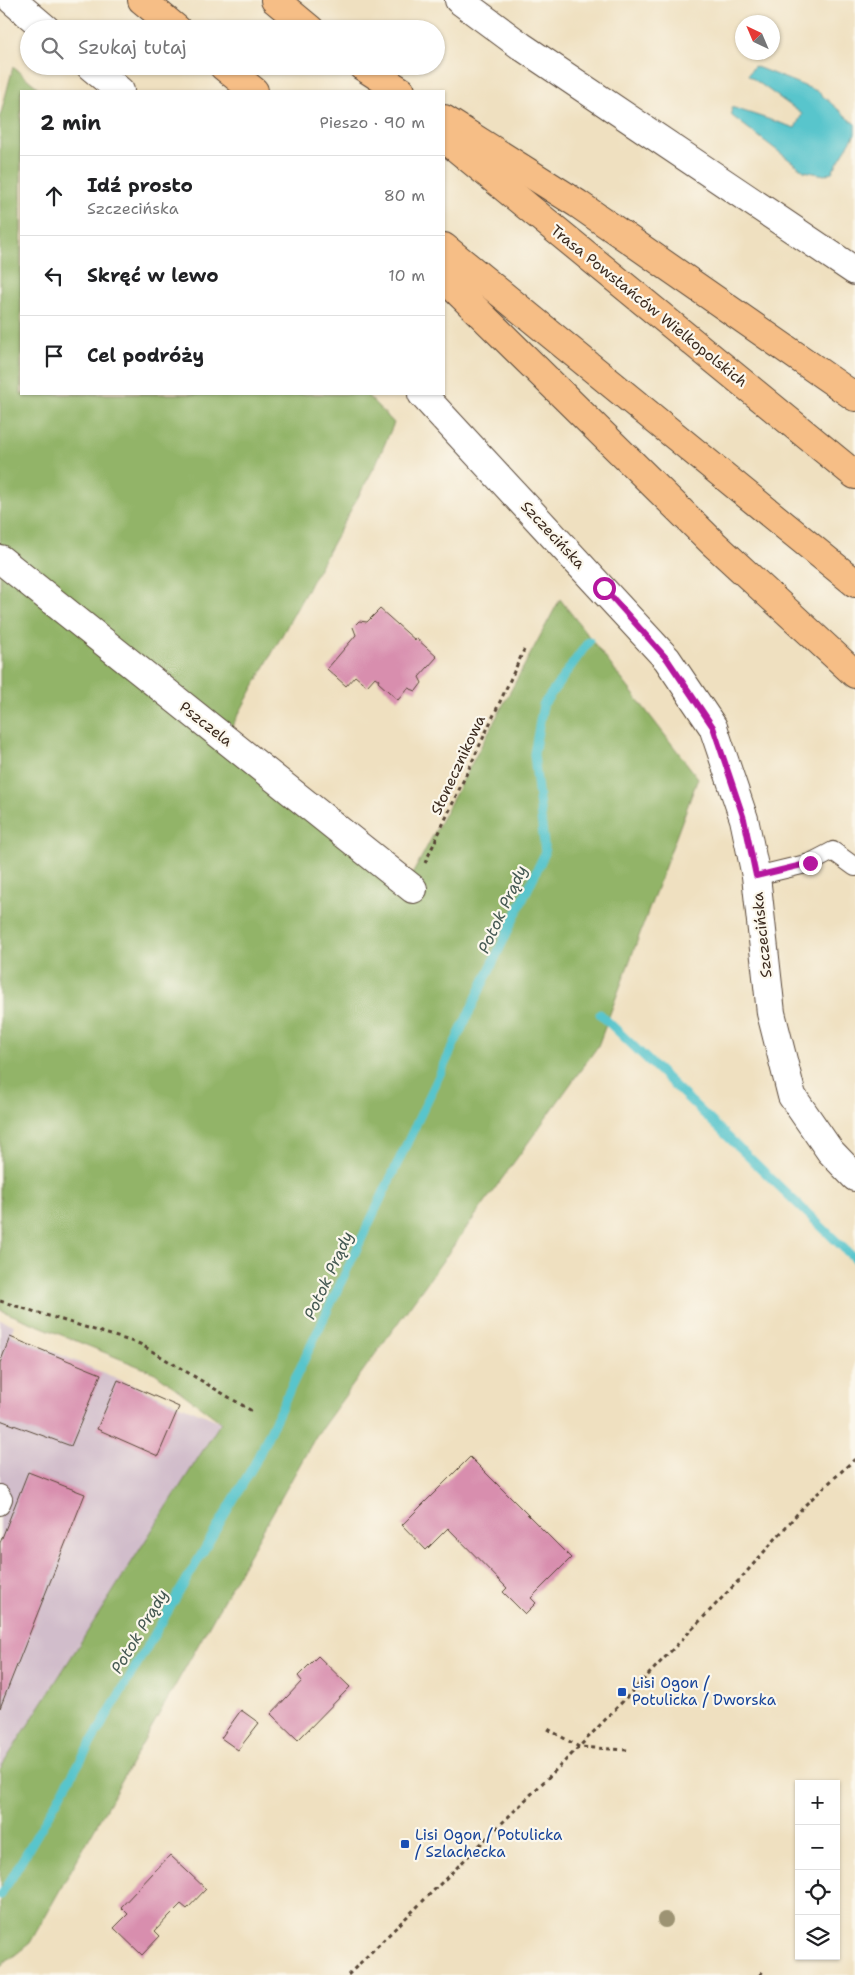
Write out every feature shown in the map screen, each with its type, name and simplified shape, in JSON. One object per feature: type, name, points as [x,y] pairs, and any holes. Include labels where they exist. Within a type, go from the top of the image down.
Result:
[{"type":"highway","points":[[142,0],[166,20]]},
{"type":"highway","points":[[275,0],[299,20]]},
{"type":"highway","points":[[234,75],[253,90]]},
{"type":"highway","points":[[367,75],[386,90]]},
{"type":"highway","points":[[376,75],[399,90]]},
{"type":"highway","points":[[445,120],[578,204],[855,397]]},
{"type":"highway","name":"Trasa Powstańców Wielkopolskich","points":[[445,139],[855,474]]},
{"type":"highway","points":[[445,248],[855,582]]},
{"type":"highway","points":[[445,279],[714,543],[855,674]]},
{"type":"street","points":[[12,0],[35,20]]},
{"type":"street","points":[[459,0],[521,46],[855,271]]},
{"type":"street","points":[[101,75],[119,90]]},
{"type":"street","name":"Szczecińska","points":[[423,395],[667,659],[713,727],[744,819],[756,876],[771,1013],[792,1096],[830,1152],[855,1177]]},
{"type":"street","name":"Pszczela","points":[[0,559],[413,889]]},
{"type":"lane","points":[[756,876],[810,863],[834,851],[855,867]]},
{"type":"lane","points":[[0,1494],[3,1499],[0,1506]]},
{"type":"path","name":"Słonecznikowa","points":[[413,889],[524,650]]},
{"type":"path","points":[[0,1302],[140,1344],[252,1411]]},
{"type":"path","points":[[348,1975],[579,1746],[743,1576],[805,1505],[855,1458]]},
{"type":"path","points":[[548,1729],[579,1746],[629,1750]]},
{"type":"path","points":[[760,1975],[763,1971]]},
{"type":"shaded area","points":[[0,1320],[14,1325],[11,1334],[221,1422],[0,1769]]},
{"type":"green space","points":[[13,67],[20,75],[23,75],[41,90],[20,90],[20,395],[367,395],[394,423],[375,466],[225,739],[407,884],[560,599],[698,778],[598,1046],[316,1436],[30,1943],[0,1967],[0,1769],[221,1422],[155,1373],[0,1310],[0,117]]},
{"type":"water","points":[[754,66],[817,91],[855,124],[855,134],[832,172],[825,175],[804,171],[732,116],[731,107],[795,128],[802,114],[748,75]]},
{"type":"building","points":[[380,609],[437,657],[419,677],[422,683],[416,691],[408,688],[398,700],[375,677],[367,686],[355,676],[346,686],[327,669],[356,635],[353,627],[359,621],[367,622]]},
{"type":"building","points":[[10,1337],[101,1374],[71,1446],[0,1420],[0,1363]]},
{"type":"building","points":[[118,1380],[179,1407],[158,1456],[97,1429]]},
{"type":"building","points":[[470,1457],[571,1558],[531,1598],[536,1603],[525,1614],[503,1592],[507,1588],[448,1528],[426,1550],[402,1525]]},
{"type":"building","points":[[28,1472],[85,1494],[0,1708],[0,1543]]},
{"type":"building","points":[[318,1656],[350,1687],[298,1740],[271,1714],[302,1681],[298,1676]]},
{"type":"building","points":[[241,1710],[259,1723],[238,1750],[221,1738]]},
{"type":"building","points":[[170,1855],[206,1889],[187,1909],[181,1904],[169,1916],[155,1931],[160,1936],[142,1955],[114,1928],[128,1914],[121,1907]]},
{"type":"waterway","name":"Potok Prądy","points":[[0,1895],[255,1463],[545,853],[534,754],[543,705],[589,641]]},
{"type":"waterway","points":[[600,1014],[855,1259]]},
{"type":"place","name":"Lisi Ogon / Potulicka / Dworska","points":[[622,1692]]},
{"type":"place","name":"Lisi Ogon / Potulicka / Szlachecka","points":[[405,1844]]},
{"type":"route","points":[[604,588],[667,659],[713,727],[744,819],[756,876],[810,863]]}]
